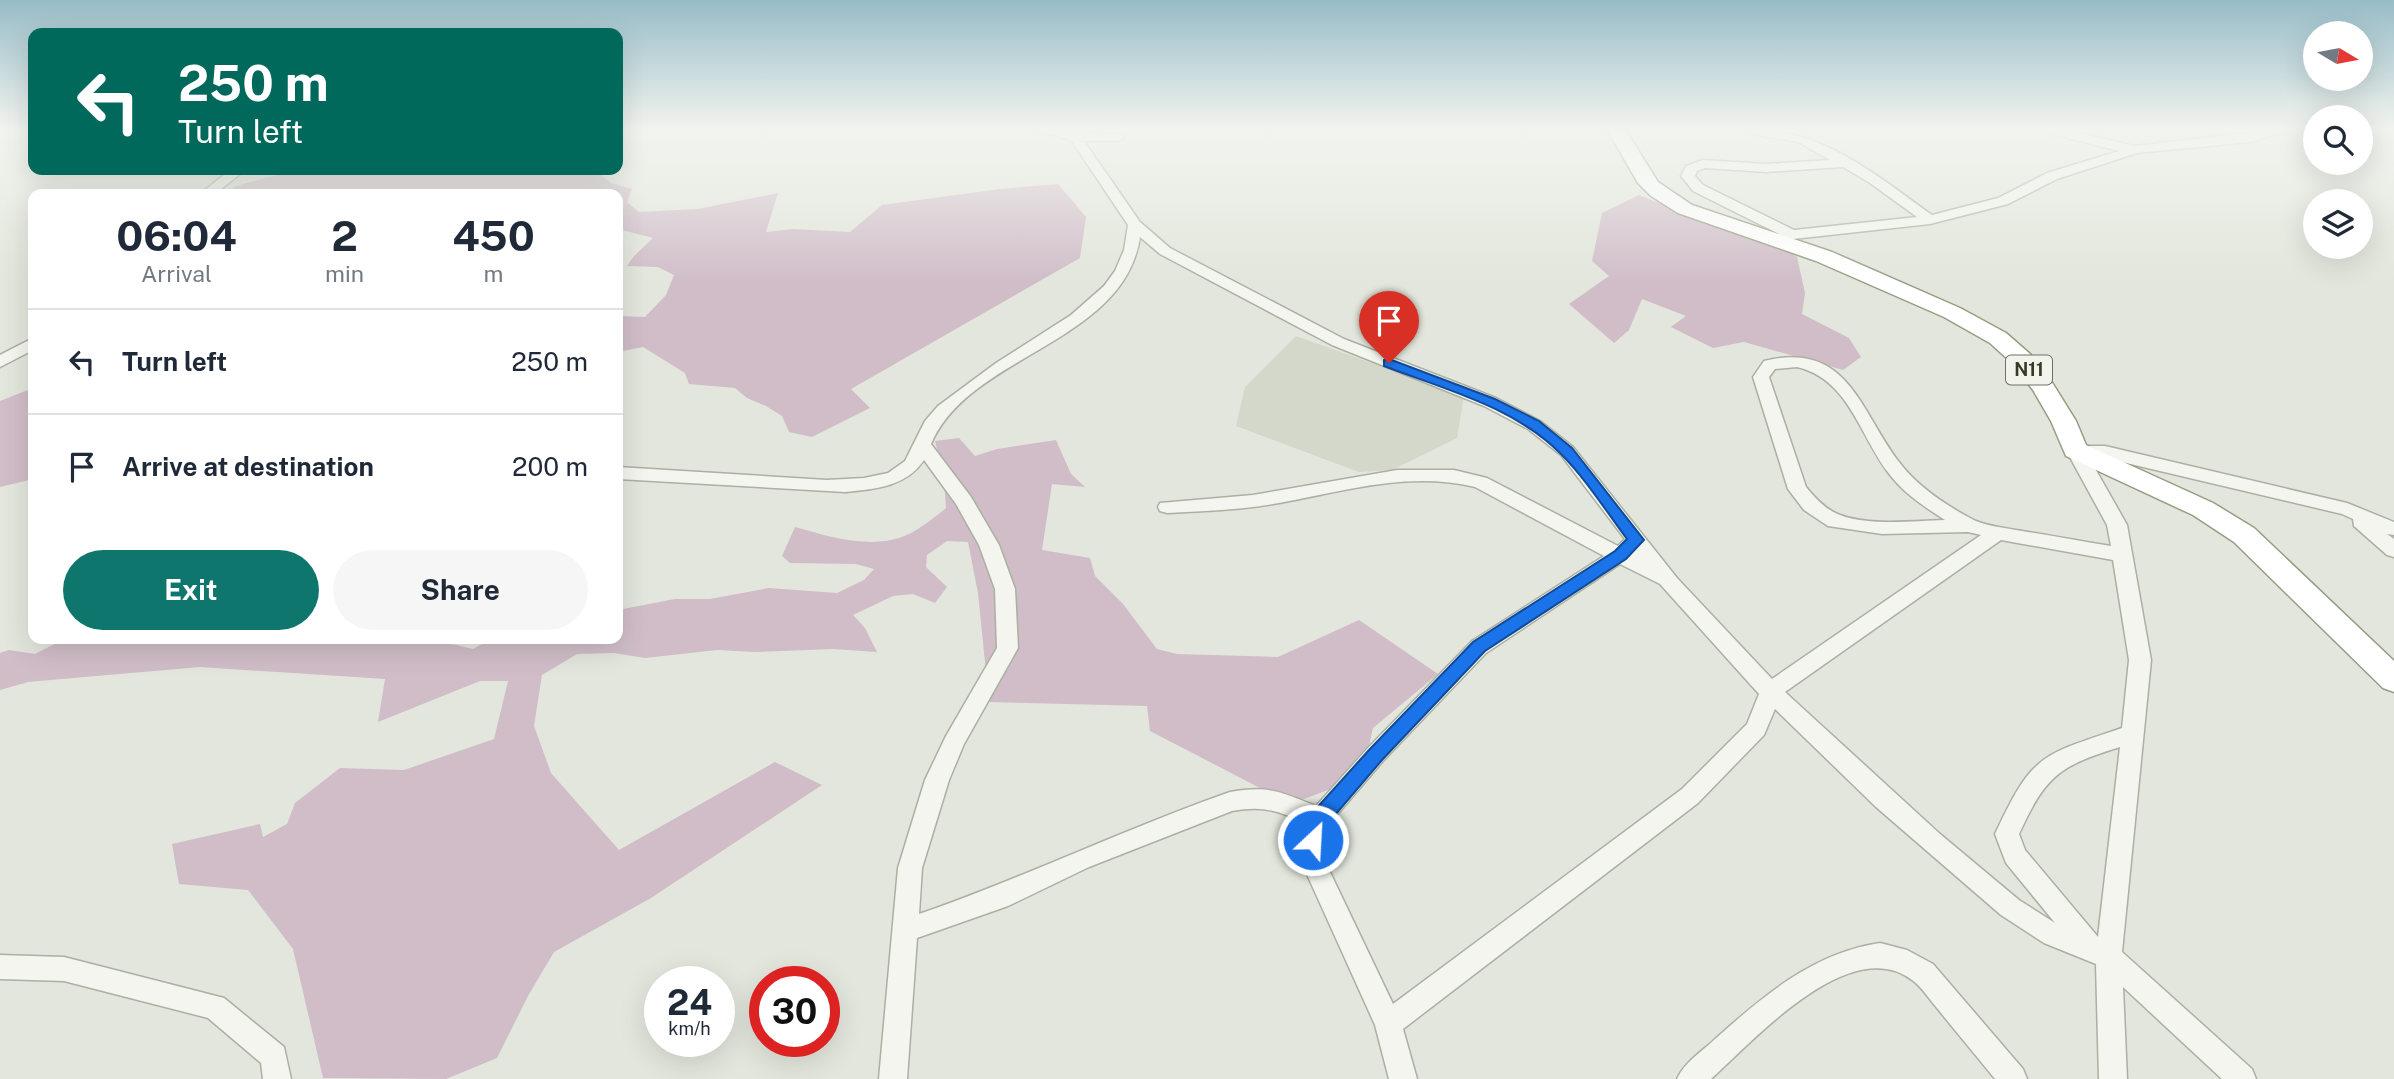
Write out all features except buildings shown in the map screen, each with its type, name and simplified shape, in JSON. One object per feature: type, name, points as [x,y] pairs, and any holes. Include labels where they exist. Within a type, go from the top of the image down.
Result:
[{"type":"highway","name":"N11","points":[[1649,181],[1658,192],[1700,216],[1785,237],[1939,307],[2000,339],[2042,384],[2063,419],[2076,450]]},
{"type":"highway","points":[[2076,450],[2203,509],[2244,535],[2394,680]]},
{"type":"street","points":[[1107,181],[1135,225],[1165,251],[1338,342],[1490,402],[1534,425],[1567,451],[1628,547]]},
{"type":"street","points":[[1692,181],[1698,188],[1785,237],[1930,220],[2003,201],[2042,181]]},
{"type":"street","points":[[1874,181],[1930,220]]},
{"type":"street","points":[[623,472],[799,486],[859,485],[904,474],[916,461],[934,420],[955,400],[1017,356],[1078,320],[1115,281],[1131,254],[1135,225]]},
{"type":"street","points":[[1131,254],[1165,251]]},
{"type":"street","points":[[0,362],[28,346]]},
{"type":"street","points":[[1968,526],[1936,507],[1894,469],[1845,385],[1820,365],[1794,360],[1770,364],[1761,377],[1797,489],[1811,506],[1835,521],[1882,528],[1968,526],[2123,555]]},
{"type":"street","points":[[893,1079],[910,868],[937,780],[954,742],[1008,648],[1005,589],[989,545],[964,501],[922,445]]},
{"type":"street","points":[[2076,450],[2105,452],[2347,509],[2394,529]]},
{"type":"street","points":[[2076,450],[2117,525],[2140,660],[2100,952],[2113,1079]]},
{"type":"street","points":[[1167,507],[1253,501],[1381,477],[1458,476],[1481,482],[1628,547],[1670,583],[1771,692],[1898,814],[1970,874],[2044,930],[2068,942],[2100,952]]},
{"type":"street","points":[[2347,509],[2394,550]]},
{"type":"street","points":[[1388,1024],[1690,796],[1756,729],[1771,692],[1785,678],[1998,533]]},
{"type":"street","points":[[1403,1079],[1388,1024],[1317,870],[1313,840],[1320,818],[1375,755],[1479,647],[1628,547]]},
{"type":"street","points":[[2131,734],[2057,761],[2039,776],[2024,797],[2007,834],[2015,856],[2100,952],[2242,1079]]},
{"type":"street","points":[[904,931],[999,898],[1080,860],[1230,802],[1258,797],[1278,801],[1320,818]]},
{"type":"street","points":[[1690,1079],[1798,986],[1846,961],[1882,954],[1909,963],[1924,973],[2012,1079]]},
{"type":"street","points":[[0,967],[64,969],[215,1007],[274,1056],[277,1079]]},
{"type":"shaded area","points":[[253,181],[609,181],[632,189],[627,202],[639,212],[698,209],[778,193],[766,232],[793,229],[850,232],[882,205],[1058,184],[1086,217],[1080,258],[851,389],[870,408],[812,437],[789,432],[782,416],[747,398],[735,388],[689,384],[685,373],[643,347],[623,351],[623,316],[645,317],[666,295],[674,275],[658,267],[627,266],[653,238],[623,230],[623,189],[233,187]]},
{"type":"shaded area","points":[[1639,195],[1718,227],[1783,247],[1797,257],[1805,293],[1802,314],[1849,338],[1861,357],[1843,370],[1744,342],[1713,348],[1671,327],[1686,316],[1642,299],[1629,330],[1614,343],[1569,304],[1609,276],[1592,261],[1602,213]]},
{"type":"shaded area","points":[[1296,336],[1464,396],[1457,438],[1392,470],[1359,472],[1236,426],[1245,387]]},
{"type":"shaded area","points":[[28,390],[28,480],[0,487],[0,401]]},
{"type":"shaded area","points":[[959,438],[975,456],[997,449],[1056,440],[1071,474],[1085,487],[1052,484],[1042,550],[1090,558],[1095,576],[1123,604],[1157,649],[1177,654],[1278,657],[1359,620],[1438,674],[1373,728],[1362,777],[1291,804],[1150,731],[1147,706],[989,702],[978,593],[968,542],[947,541],[927,555],[926,567],[947,587],[935,603],[913,594],[893,596],[853,615],[865,628],[877,652],[833,649],[755,652],[717,650],[645,658],[614,653],[577,654],[542,675],[534,726],[551,773],[619,850],[775,762],[822,785],[651,898],[554,952],[497,1058],[446,1079],[323,1078],[293,949],[248,890],[179,884],[172,844],[260,824],[263,837],[287,824],[295,803],[340,768],[404,770],[494,739],[508,681],[480,681],[378,722],[385,679],[200,667],[28,682],[0,690],[0,653],[9,650],[35,654],[54,644],[452,644],[473,649],[482,644],[623,644],[623,609],[675,599],[710,599],[769,588],[837,593],[864,580],[874,569],[856,564],[790,563],[782,556],[795,527],[837,538],[867,542],[895,539],[929,522],[946,508],[944,479],[935,441]]},
{"type":"route","points":[[1313,840],[1320,818],[1375,755],[1479,647],[1620,555],[1636,540],[1567,451],[1534,425],[1490,402],[1389,363]]}]
